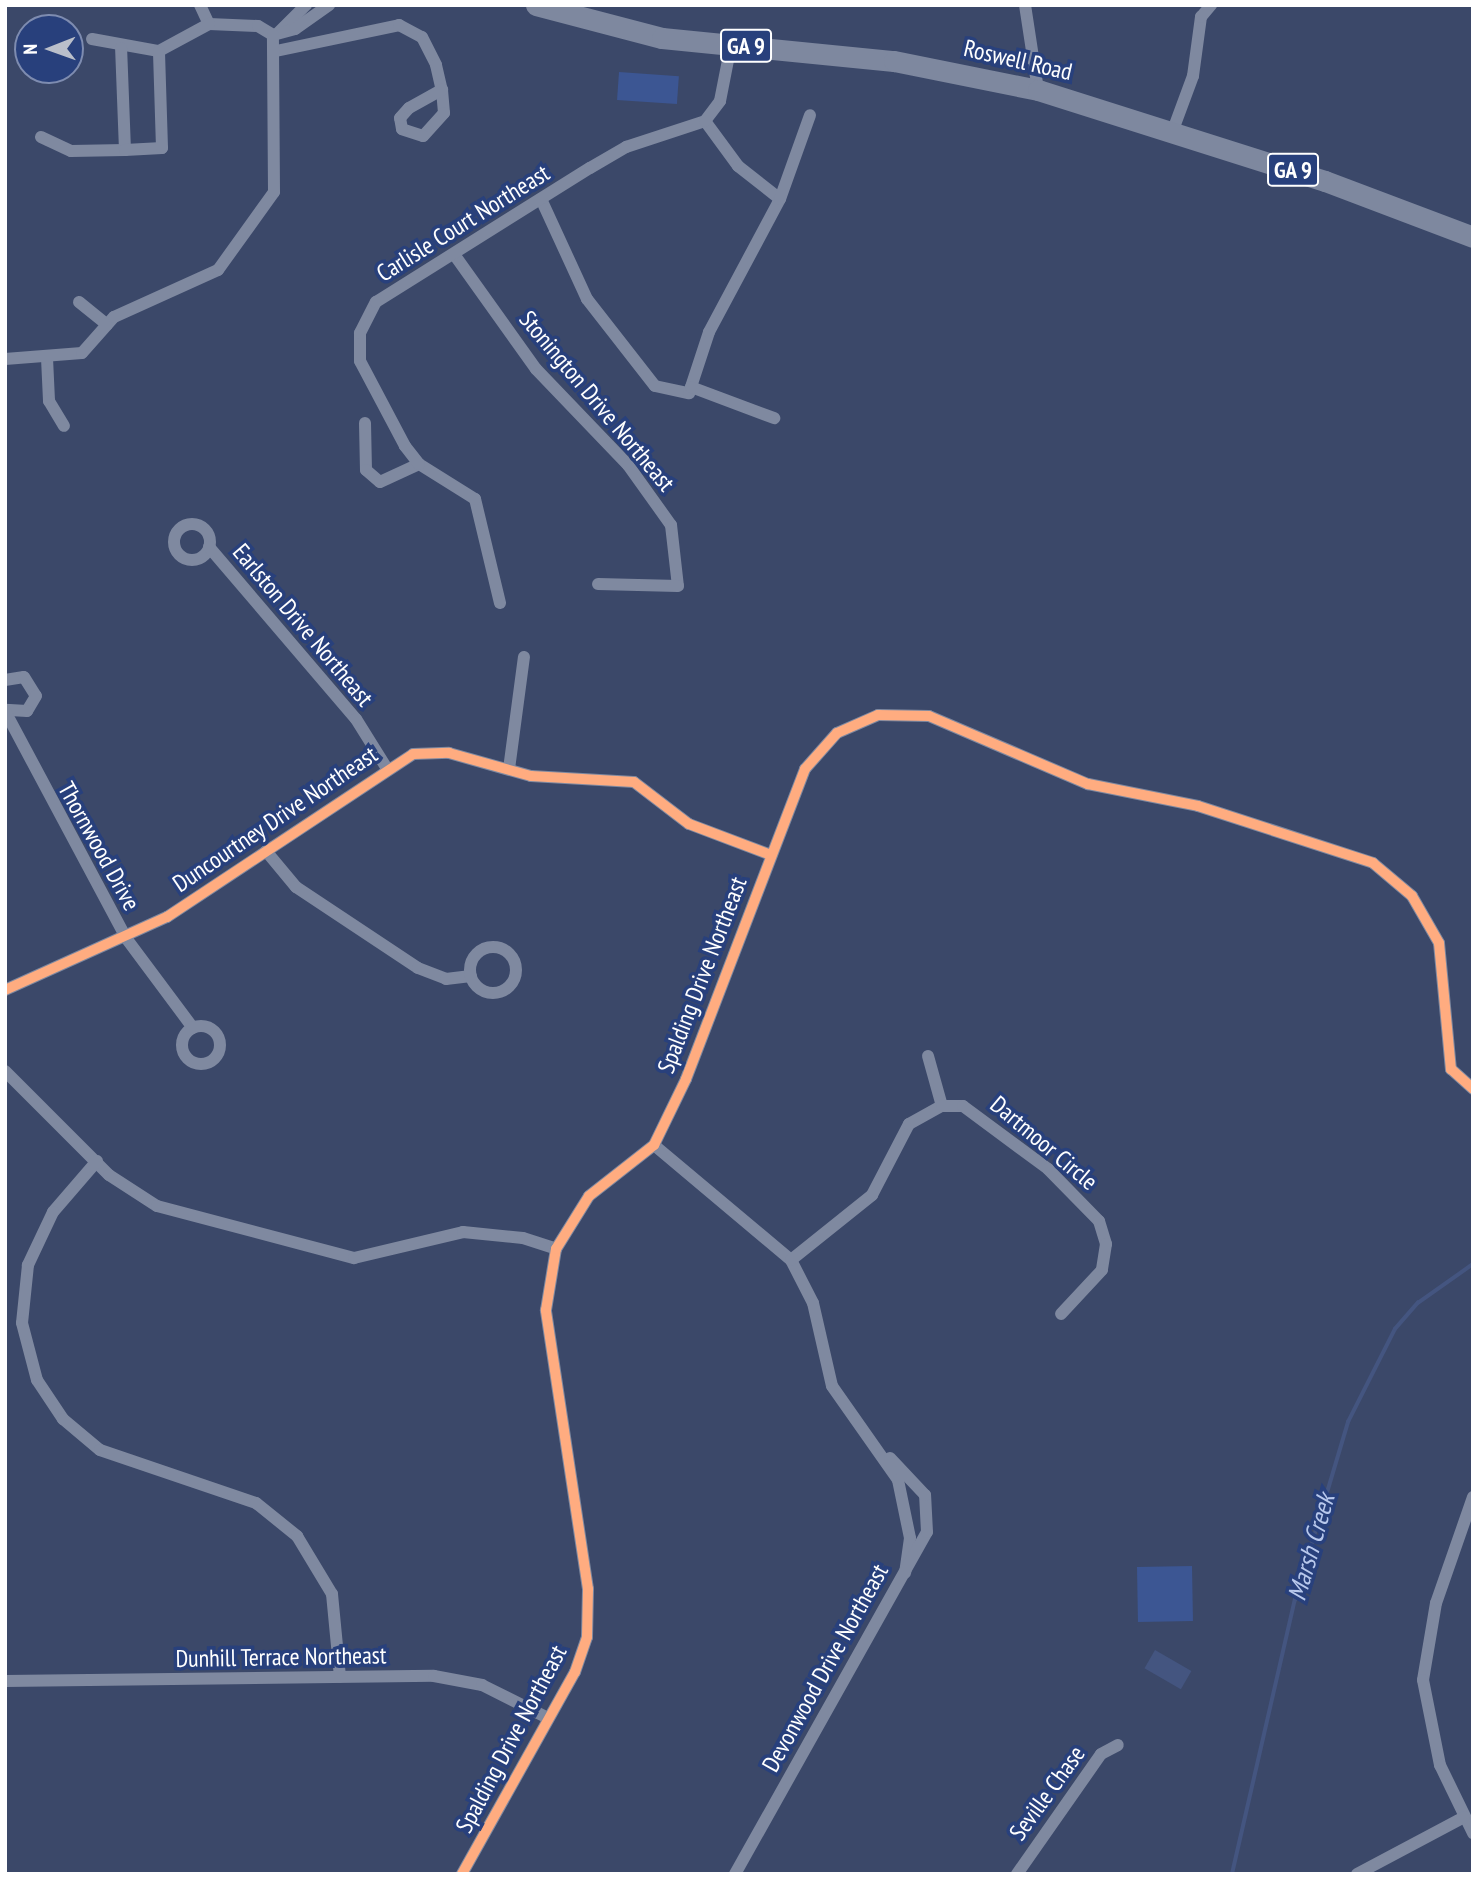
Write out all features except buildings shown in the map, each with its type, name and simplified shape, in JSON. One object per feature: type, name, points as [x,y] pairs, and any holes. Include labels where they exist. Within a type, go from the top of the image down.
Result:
[{"type":"main road","name":"Roswell Road","points":[[536,5],[608,29],[731,45],[894,61],[1038,90],[1173,130],[1473,237]]},
{"type":"street","points":[[200,5],[209,23]]},
{"type":"street","points":[[5,359],[47,358],[82,353],[107,325],[144,301],[184,290],[218,270],[274,192],[276,33],[306,5]]},
{"type":"street","points":[[121,48],[159,51],[209,23],[258,26],[276,33],[329,5]]},
{"type":"street","points":[[1026,5],[1038,90]]},
{"type":"street","points":[[1173,130],[1193,76],[1201,17],[1211,5]]},
{"type":"street","points":[[276,51],[400,25],[422,37],[442,90]]},
{"type":"street","points":[[92,39],[114,39],[121,48],[125,150]]},
{"type":"street","points":[[731,45],[720,102],[705,121],[738,166],[780,199]]},
{"type":"street","points":[[41,137],[71,151],[162,148],[159,51]]},
{"type":"street","points":[[541,199],[587,299],[655,386],[690,393],[709,332],[780,199],[810,115]]},
{"type":"street","name":"Carlisle Court Northeast","points":[[500,603],[475,499],[419,464],[380,405],[360,361],[360,333],[376,302],[456,257],[541,199],[626,147],[705,121]]},
{"type":"street","name":"Stonington Drive Northeast","points":[[456,257],[536,369],[628,465],[671,525],[678,586],[598,584]]},
{"type":"street","points":[[79,302],[107,325]]},
{"type":"street","points":[[47,358],[49,401],[64,426]]},
{"type":"street","points":[[691,387],[774,418]]},
{"type":"street","points":[[365,423],[366,470],[380,482],[419,464]]},
{"type":"street","name":"Earlston Drive Northeast","points":[[209,547],[356,719],[386,767]]},
{"type":"street","points":[[509,769],[524,657]]},
{"type":"street","points":[[5,680],[24,677],[36,696],[27,711],[5,710]]},
{"type":"street","name":"Thornwood Drive","points":[[5,710],[125,938],[193,1028]]},
{"type":"street","name":"Spalding Drive Northeast","points":[[463,1874],[580,1659],[590,1613],[546,1310],[556,1249],[589,1196],[654,1145],[686,1079],[771,855],[820,747],[857,722],[901,713],[958,724],[1088,784],[1198,806],[1349,852],[1394,878],[1428,919],[1446,970],[1451,1069],[1473,1089]]},
{"type":"street","name":"Duncourtney Drive Northeast","points":[[5,990],[125,938],[266,851],[386,767],[434,750],[509,769],[634,782],[689,824],[771,855]]},
{"type":"street","points":[[266,851],[296,887],[418,968],[446,979],[471,976]]},
{"type":"street","points":[[791,1260],[860,1208],[909,1124],[942,1106],[928,1056]]},
{"type":"street","points":[[5,1071],[123,1187],[157,1206],[354,1258],[463,1232],[523,1238],[556,1249]]},
{"type":"street","name":"Dartmoor Circle","points":[[942,1106],[982,1114],[1099,1221],[1106,1244],[1102,1270],[1061,1314]]},
{"type":"street","name":"Devonwood Drive Northeast","points":[[654,1145],[791,1260],[813,1303],[832,1386],[879,1448],[907,1508],[905,1573],[735,1874]]},
{"type":"street","points":[[97,1161],[53,1212],[28,1265],[22,1323],[37,1380],[63,1419],[100,1450],[256,1503],[297,1536],[332,1594],[340,1677]]},
{"type":"street","points":[[879,1448],[920,1487],[929,1506],[927,1532],[905,1573]]},
{"type":"street","points":[[1473,1497],[1436,1602],[1423,1680],[1440,1765],[1473,1833]]},
{"type":"street","name":"Dunhill Terrace Northeast","points":[[5,1682],[340,1677],[463,1680],[548,1718]]},
{"type":"street","name":"Seville Chase","points":[[1017,1874],[1101,1754],[1118,1745]]},
{"type":"street","points":[[1356,1874],[1464,1817]]},
{"type":"shaded area","points":[[619,72],[679,76],[677,104],[617,100]]},
{"type":"shaded area","points":[[1192,1566],[1193,1621],[1138,1622],[1137,1567]]},
{"type":"shaded area","points":[[1155,1650],[1191,1671],[1181,1689],[1144,1668]]},
{"type":"waterway","name":"Marsh Creek","points":[[1232,1874],[1295,1600],[1348,1422],[1395,1329],[1418,1303],[1473,1264]]},
{"type":"cycle path","points":[[462,1874],[575,1672],[587,1637],[588,1589],[546,1310],[556,1249],[589,1196],[654,1145],[686,1079],[805,769],[837,733],[878,715],[929,716],[1088,784],[1198,806],[1373,863],[1412,896],[1439,943],[1451,1069],[1473,1089]]},
{"type":"cycle path","points":[[5,990],[167,917],[413,754],[449,753],[531,776],[634,782],[689,824],[771,855]]}]
